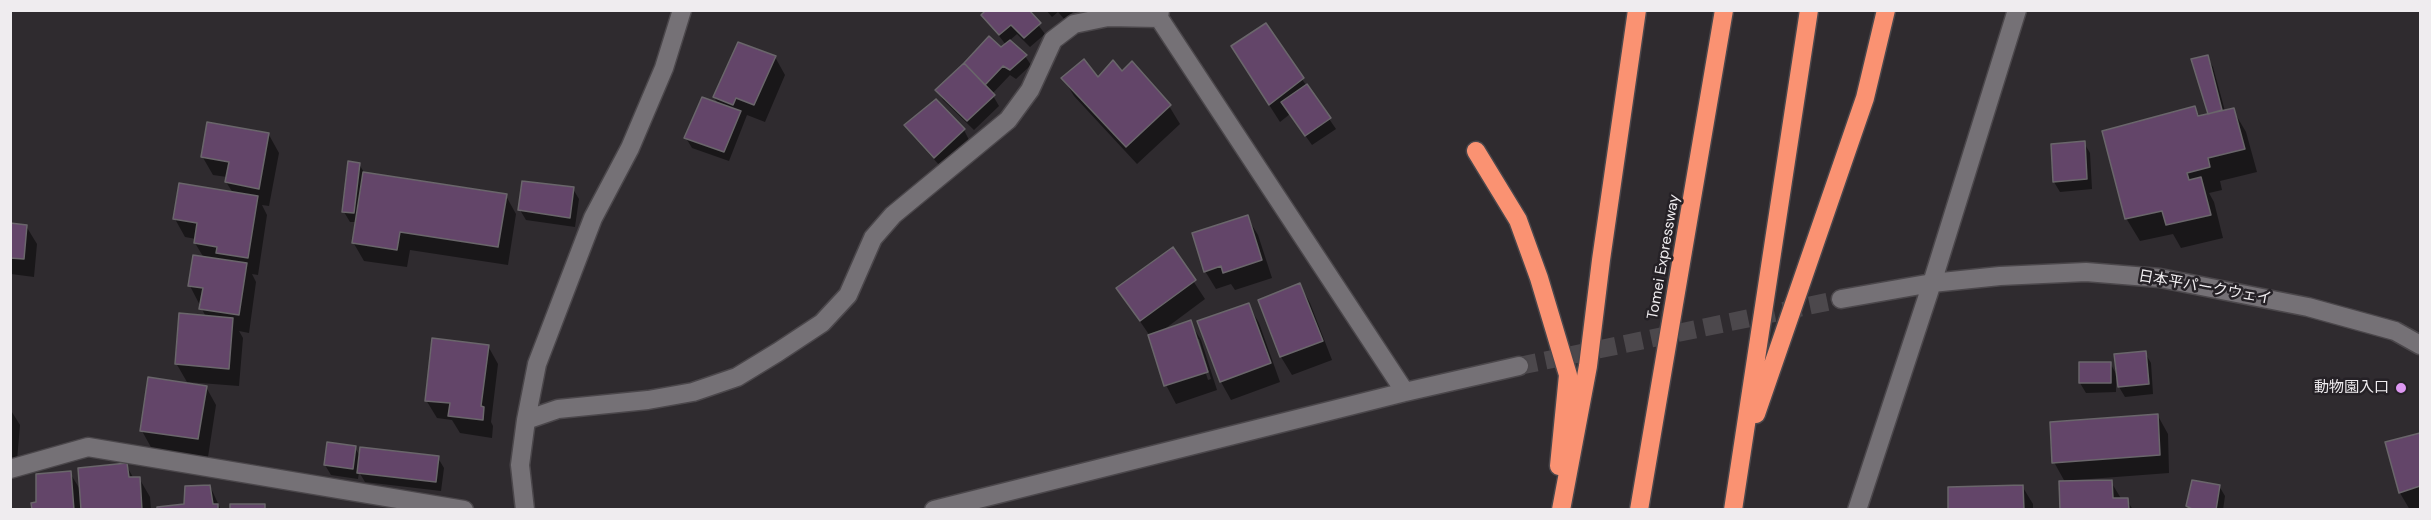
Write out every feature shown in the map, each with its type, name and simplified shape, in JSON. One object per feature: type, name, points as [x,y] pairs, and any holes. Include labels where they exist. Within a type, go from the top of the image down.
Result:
[{"type":"highway","points":[[1562,510],[1588,366],[1637,10]]},
{"type":"highway","name":"Tomei Expressway","points":[[1639,510],[1724,10]]},
{"type":"highway","points":[[1733,510],[1809,10]]},
{"type":"highway","points":[[1741,457],[1864,98],[1886,10]]},
{"type":"highway","points":[[1476,152],[1518,220],[1539,278],[1568,375],[1555,510]]},
{"type":"street","points":[[525,510],[520,465],[537,364],[593,218],[630,148],[664,68],[682,10]]},
{"type":"street","points":[[1857,510],[1932,283],[2017,10]]},
{"type":"street","points":[[526,420],[558,409],[648,400],[693,392],[737,376],[778,352],[822,323],[848,295],[873,238],[892,215],[1008,120],[1030,90],[1053,40],[1074,24],[1108,17],[1160,14],[1405,392]]},
{"type":"street","name":"日本平パークウェイ","points":[[1841,299],[1932,283],[2000,276],[2086,272],[2160,278],[2238,291],[2395,331],[2421,345]]},
{"type":"street","points":[[934,510],[1405,392],[1519,366]]},
{"type":"street","points":[[10,469],[88,447],[464,510]]},
{"type":"building","points":[[986,10],[1029,10],[1041,23],[1024,38],[1011,25],[999,35],[981,15]]},
{"type":"building","points":[[1266,23],[1304,78],[1269,105],[1231,46]]},
{"type":"building","points":[[989,36],[1001,47],[1010,40],[1027,55],[1010,70],[1003,66],[985,85],[964,63]]},
{"type":"building","points":[[738,42],[776,56],[754,105],[736,98],[733,105],[713,97]]},
{"type":"building","points":[[2208,55],[2222,110],[2208,114],[2191,59]]},
{"type":"building","points":[[1084,59],[1098,77],[1113,60],[1122,71],[1132,61],[1171,105],[1126,147],[1061,78]]},
{"type":"building","points":[[964,63],[995,95],[967,121],[935,90]]},
{"type":"building","points":[[1307,84],[1331,118],[1305,136],[1281,102]]},
{"type":"building","points":[[702,97],[741,111],[724,152],[684,138]]},
{"type":"building","points":[[936,99],[965,129],[934,158],[904,125]]},
{"type":"building","points":[[2195,106],[2198,116],[2234,108],[2245,149],[2208,158],[2210,167],[2187,173],[2189,180],[2201,177],[2211,215],[2166,225],[2162,211],[2125,219],[2102,131]]},
{"type":"building","points":[[207,122],[269,133],[259,189],[225,182],[229,162],[201,157]]},
{"type":"building","points":[[2085,141],[2087,179],[2053,182],[2051,144]]},
{"type":"building","points":[[348,161],[360,163],[354,213],[342,212]]},
{"type":"building","points":[[363,172],[507,194],[498,247],[400,232],[397,250],[352,243]]},
{"type":"building","points":[[522,181],[574,187],[570,218],[518,210]]},
{"type":"building","points":[[179,183],[258,196],[248,258],[216,253],[217,247],[194,243],[197,223],[173,219]]},
{"type":"building","points":[[1248,215],[1262,260],[1223,273],[1221,266],[1204,272],[1192,233]]},
{"type":"building","points":[[10,223],[27,225],[24,259],[10,258]]},
{"type":"building","points":[[1173,247],[1196,280],[1140,321],[1116,288]]},
{"type":"building","points":[[193,255],[247,263],[239,315],[199,309],[203,288],[188,286]]},
{"type":"building","points":[[1300,283],[1323,341],[1280,357],[1258,300]]},
{"type":"building","points":[[1249,303],[1271,363],[1220,382],[1197,321]]},
{"type":"building","points":[[179,313],[233,318],[229,369],[175,364]]},
{"type":"building","points":[[1191,320],[1208,372],[1164,386],[1148,335]]},
{"type":"building","points":[[432,338],[489,345],[481,406],[484,407],[483,420],[448,416],[450,403],[425,401]]},
{"type":"building","points":[[2146,351],[2149,384],[2118,387],[2114,354]]},
{"type":"building","points":[[2079,362],[2111,362],[2111,383],[2079,383]]},
{"type":"building","points":[[148,377],[207,386],[198,439],[140,431]]},
{"type":"building","points":[[2158,414],[2160,455],[2052,463],[2050,422]]},
{"type":"building","points":[[2420,433],[2420,486],[2399,493],[2385,442]]},
{"type":"building","points":[[327,442],[356,446],[353,469],[324,465]]},
{"type":"building","points":[[360,447],[439,456],[436,482],[357,473]]},
{"type":"building","points":[[127,463],[129,477],[140,477],[142,510],[81,510],[78,468]]},
{"type":"building","points":[[71,471],[74,510],[32,510],[31,503],[36,502],[36,474]]},
{"type":"building","points":[[2112,480],[2113,498],[2128,498],[2129,510],[2060,510],[2059,481]]},
{"type":"building","points":[[2192,480],[2220,485],[2216,510],[2194,510],[2186,506]]},
{"type":"building","points":[[210,485],[213,504],[218,504],[218,510],[157,510],[157,507],[184,504],[185,486]]},
{"type":"building","points":[[2023,485],[2024,510],[1948,510],[1948,487]]},
{"type":"building","points":[[230,504],[265,504],[265,510],[230,510]]},
{"type":"tunnel","points":[[1519,366],[1841,299]]},
{"type":"place","name":"動物園入口","points":[[2401,388]]}]
